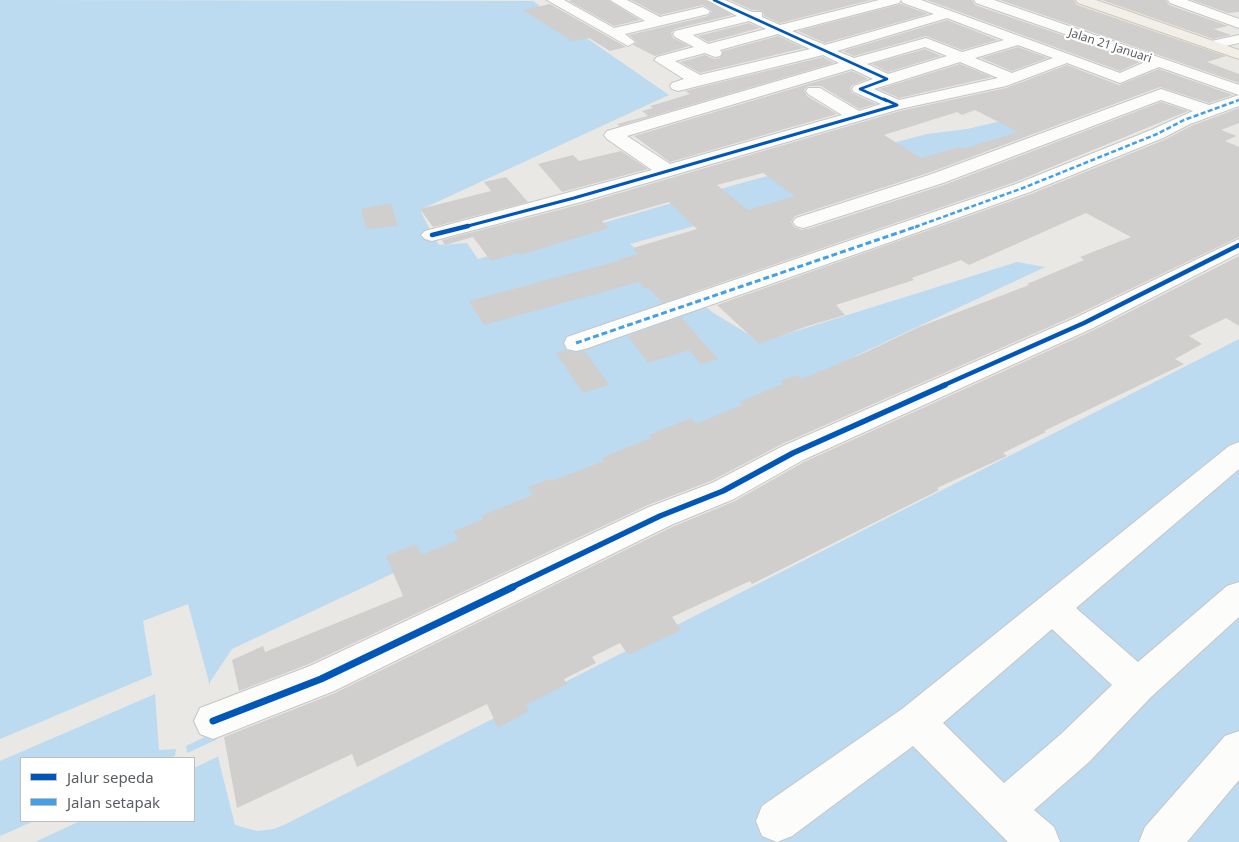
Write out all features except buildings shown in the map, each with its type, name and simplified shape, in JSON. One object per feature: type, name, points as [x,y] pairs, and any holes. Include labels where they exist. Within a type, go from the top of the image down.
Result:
[{"type":"main road","points":[[1083,0],[1239,55]]},
{"type":"street","points":[[554,0],[633,45],[638,45]]},
{"type":"street","points":[[612,33],[658,22],[721,3],[750,0]]},
{"type":"street","points":[[731,100],[662,60],[894,0]]},
{"type":"street","points":[[908,0],[954,16]]},
{"type":"street","points":[[1175,0],[1239,24]]},
{"type":"street","points":[[569,8],[600,2]]},
{"type":"street","points":[[721,3],[887,79]]},
{"type":"street","points":[[823,5],[888,32]]},
{"type":"street","points":[[589,20],[614,10],[634,9],[658,22]]},
{"type":"street","points":[[663,38],[769,12]]},
{"type":"street","points":[[667,171],[613,135],[948,36],[979,13]]},
{"type":"street","points":[[678,86],[705,85],[745,68],[824,50],[954,16],[979,13],[1019,40],[1209,111]]},
{"type":"street","name":"Jalan 21 Januari","points":[[979,13],[1102,43],[1239,90]]},
{"type":"street","points":[[680,34],[779,85]]},
{"type":"street","points":[[1212,45],[1239,39]]},
{"type":"street","points":[[897,105],[860,89],[887,79],[1019,40]]},
{"type":"street","points":[[926,42],[1012,79]]},
{"type":"street","points":[[432,235],[667,171],[897,105],[1012,79],[1102,43]]},
{"type":"street","points":[[1120,78],[1159,62]]},
{"type":"street","points":[[814,91],[857,117]]},
{"type":"street","points":[[803,222],[936,180],[1161,94]]},
{"type":"street","points":[[576,344],[1023,188],[1239,100]]},
{"type":"street","points":[[213,721],[321,679],[660,516],[723,491],[793,453],[1084,323],[1239,245]]},
{"type":"street","points":[[777,821],[915,722],[1239,453]]},
{"type":"street","points":[[1003,810],[1075,748],[1138,685],[1239,596]]},
{"type":"street","points":[[1052,607],[1138,685]]},
{"type":"street","points":[[915,722],[1003,810],[1039,842]]},
{"type":"street","points":[[1160,842],[1239,750]]},
{"type":"water","points":[[0,0],[533,1],[669,95],[422,209],[421,212],[439,245],[467,243],[478,259],[745,182],[927,134],[967,129],[1032,114],[1034,131],[630,244],[712,312],[761,342],[1017,262],[1045,267],[232,649],[210,682],[209,692],[219,761],[235,825],[257,831],[274,829],[286,824],[1239,339],[1239,842],[0,842]]},
{"type":"pier","points":[[188,604],[209,682],[215,732],[186,746],[187,753],[216,740],[219,756],[195,768],[195,757],[173,757],[175,756],[176,749],[159,750],[155,694],[0,761],[0,739],[152,675],[143,621]]},
{"type":"pier","points":[[32,822],[78,822],[35,842],[0,842],[0,836]]},
{"type":"marked path","points":[[576,343],[1023,188],[1157,134],[1184,120],[1239,100]]},
{"type":"cycle path","points":[[432,235],[574,198],[897,105],[860,89],[887,79],[714,0]]},
{"type":"cycle path","points":[[213,721],[321,679],[660,516],[723,491],[793,453],[1084,323],[1239,245]]}]
